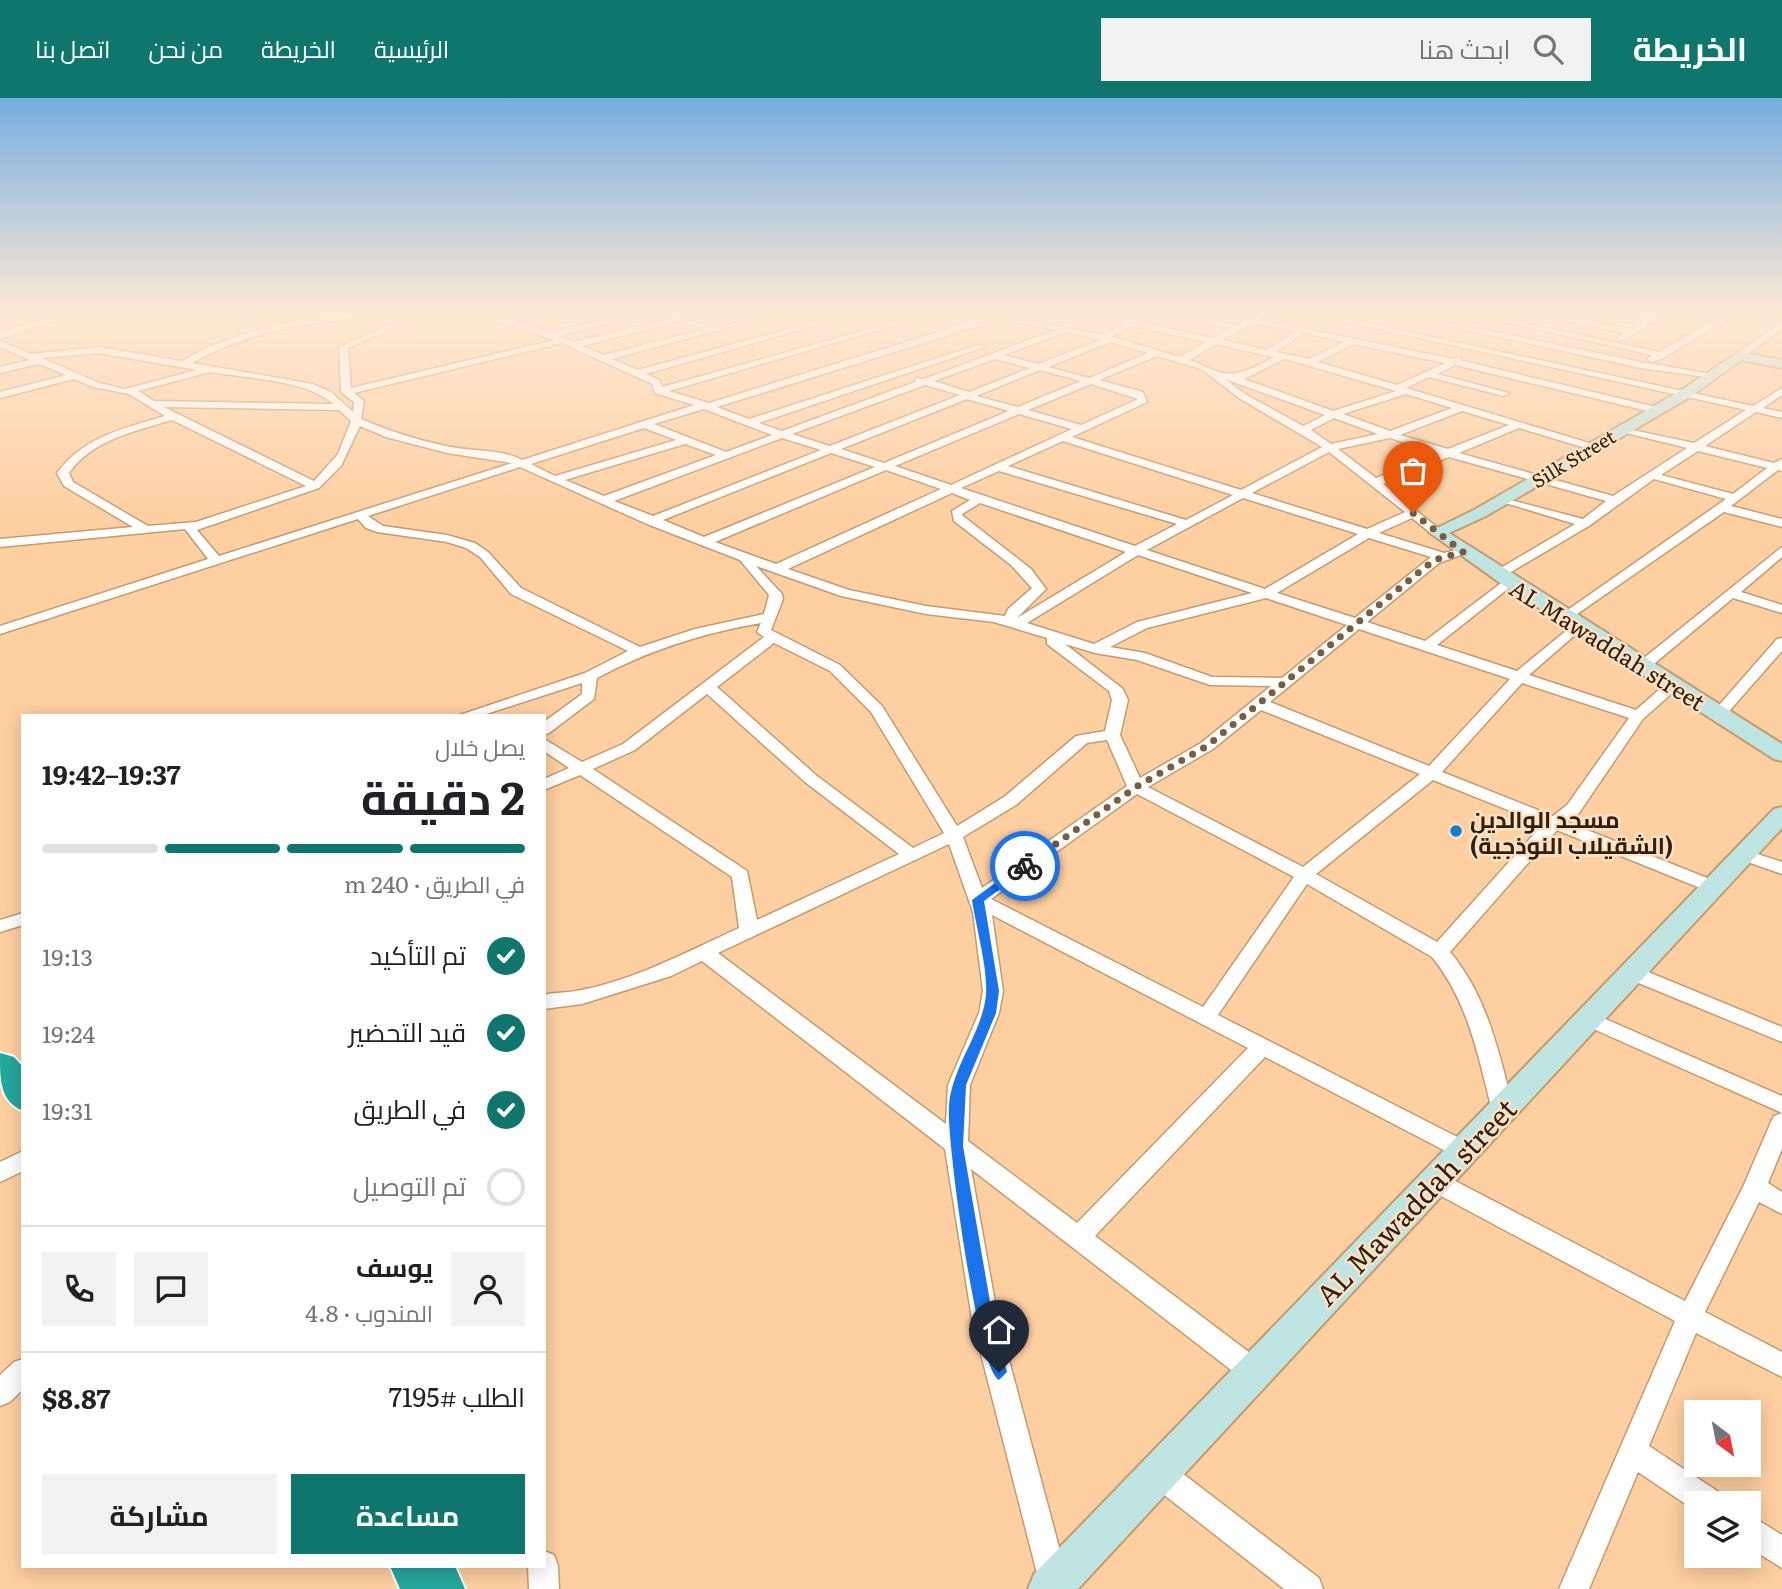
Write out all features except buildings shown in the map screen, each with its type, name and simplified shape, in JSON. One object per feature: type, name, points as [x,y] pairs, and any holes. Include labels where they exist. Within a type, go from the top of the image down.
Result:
[{"type":"highway","points":[[420,1568],[436,1589]]},
{"type":"street","points":[[0,395],[49,383]]},
{"type":"street","points":[[90,383],[132,392],[173,417],[316,486]]},
{"type":"street","points":[[132,392],[164,383]]},
{"type":"street","points":[[292,383],[310,386],[328,394],[356,421],[390,435],[447,450],[508,457],[554,480],[703,542],[775,570],[846,593],[912,608],[979,615],[1013,623],[1095,649],[1140,656],[1210,681],[1281,682]]},
{"type":"street","points":[[345,383],[346,392]]},
{"type":"street","points":[[346,392],[385,383]]},
{"type":"street","points":[[656,383],[658,391]]},
{"type":"street","points":[[658,391],[688,383]]},
{"type":"street","points":[[0,630],[516,463],[783,383]]},
{"type":"street","points":[[748,423],[871,383]]},
{"type":"street","points":[[605,500],[918,383]]},
{"type":"street","points":[[927,383],[1083,429]]},
{"type":"street","points":[[651,521],[1001,383]]},
{"type":"street","points":[[703,542],[1091,383]]},
{"type":"street","points":[[775,570],[1144,400],[1140,394],[1094,383]]},
{"type":"street","points":[[1225,383],[1242,396],[1305,429],[1437,532]]},
{"type":"street","points":[[1246,383],[1445,453],[1615,499]]},
{"type":"street","points":[[1380,383],[1592,447]]},
{"type":"street","points":[[1305,429],[1334,414],[1415,383]]},
{"type":"street","points":[[1462,383],[1504,393]]},
{"type":"street","points":[[1013,623],[1136,551],[1330,447],[1390,435],[1466,408],[1526,383]]},
{"type":"street","points":[[1549,383],[1656,410]]},
{"type":"street","points":[[1595,393],[1609,383]]},
{"type":"street","points":[[1640,383],[1782,415]]},
{"type":"street","name":"Silk Street","points":[[1437,532],[1503,499],[1701,383]]},
{"type":"street","points":[[658,391],[707,405],[748,423],[886,466],[1638,716]]},
{"type":"street","points":[[1428,646],[1504,578],[1585,523],[1615,499],[1782,391]]},
{"type":"street","points":[[0,543],[193,525],[316,486],[346,452],[356,421],[359,401],[346,392]]},
{"type":"street","points":[[154,404],[344,407]]},
{"type":"street","points":[[145,529],[68,484],[63,473],[68,465],[101,441],[173,417]]},
{"type":"street","points":[[644,424],[725,455]]},
{"type":"street","points":[[1374,482],[1518,425]]},
{"type":"street","points":[[1622,429],[1780,466]]},
{"type":"street","points":[[1064,439],[1245,493],[1440,556],[1463,552]]},
{"type":"street","points":[[554,480],[686,440]]},
{"type":"street","points":[[1207,1016],[1304,875],[1433,772],[1572,621],[1780,466]]},
{"type":"street","points":[[999,467],[1188,524]]},
{"type":"street","points":[[1654,476],[1737,498]]},
{"type":"street","points":[[979,499],[956,513],[958,518],[1024,570],[1037,583],[1039,589],[1013,612],[1013,623]]},
{"type":"street","points":[[1503,499],[1585,523]]},
{"type":"street","points":[[1724,508],[1782,523]]},
{"type":"street","points":[[1095,649],[1136,627],[1265,594],[1368,534],[1413,513]]},
{"type":"street","points":[[360,514],[370,525],[381,529],[454,541],[478,549],[502,580],[516,591],[640,652]]},
{"type":"street","points":[[193,525],[190,530],[215,560]]},
{"type":"street","name":"AL Mawaddah street","points":[[1437,532],[1463,552],[1782,754]]},
{"type":"street","points":[[1644,665],[1782,551]]},
{"type":"street","points":[[739,556],[775,594],[776,599],[763,628],[773,637],[826,662],[872,703],[954,835],[978,900],[993,991],[989,1013],[958,1085],[956,1146],[985,1319],[1052,1587]]},
{"type":"street","points":[[978,900],[1136,787],[1207,746],[1281,682],[1358,625],[1440,556]]},
{"type":"street","points":[[1732,593],[1782,609]]},
{"type":"street","points":[[470,714],[590,676],[640,652],[712,629],[769,617]]},
{"type":"street","points":[[1038,631],[1116,689],[1120,700],[1112,735],[1136,787],[1304,875],[1439,952],[1456,970],[1476,1009],[1503,1110]]},
{"type":"street","points":[[546,784],[629,747],[773,637]]},
{"type":"street","points":[[1719,714],[1782,642]]},
{"type":"street","points":[[546,728],[589,696],[590,676]]},
{"type":"street","points":[[1439,952],[1553,824],[1573,809],[1638,716],[1674,684]]},
{"type":"street","points":[[708,687],[811,779],[911,855]]},
{"type":"street","points":[[1258,703],[1711,886]]},
{"type":"street","points":[[546,1001],[559,998],[575,999],[625,985],[705,953],[954,835],[1010,801],[1082,739],[1112,735]]},
{"type":"street","points":[[546,745],[741,875],[749,930]]},
{"type":"street","name":"AL Mawaddah street","points":[[1052,1587],[1711,886],[1782,814]]},
{"type":"street","points":[[1742,854],[1782,868]]},
{"type":"street","points":[[978,900],[1463,1150]]},
{"type":"street","points":[[0,926],[21,920]]},
{"type":"street","points":[[705,953],[1254,1371]]},
{"type":"street","points":[[1631,972],[1782,1035]]},
{"type":"street","points":[[1587,1018],[1782,1105]]},
{"type":"street","points":[[1078,1238],[1263,1046]]},
{"type":"street","points":[[1574,1589],[1690,1316],[1755,1187],[1782,1122]]},
{"type":"street","points":[[0,1173],[21,1161]]},
{"type":"street","points":[[1434,1181],[1782,1365]]},
{"type":"street","points":[[1755,1187],[1782,1205]]},
{"type":"street","points":[[0,1393],[21,1373]]},
{"type":"street","points":[[1633,1452],[1692,1491]]},
{"type":"street","points":[[1158,1473],[1308,1589]]},
{"type":"street","points":[[1761,1538],[1782,1553]]},
{"type":"street","points":[[543,1568],[544,1589]]},
{"type":"way so far","points":[[1025,866],[1136,787],[1207,746],[1281,682],[1358,625],[1434,560],[1440,556],[1463,552],[1413,513]]},
{"type":"place","name":"مسجد الوالدين (الشقيلاب النوذجية)","points":[[1456,831]]},
{"type":"route","points":[[999,1372],[985,1319],[956,1146],[956,1107],[958,1085],[989,1013],[993,991],[978,900],[1025,866]]}]
